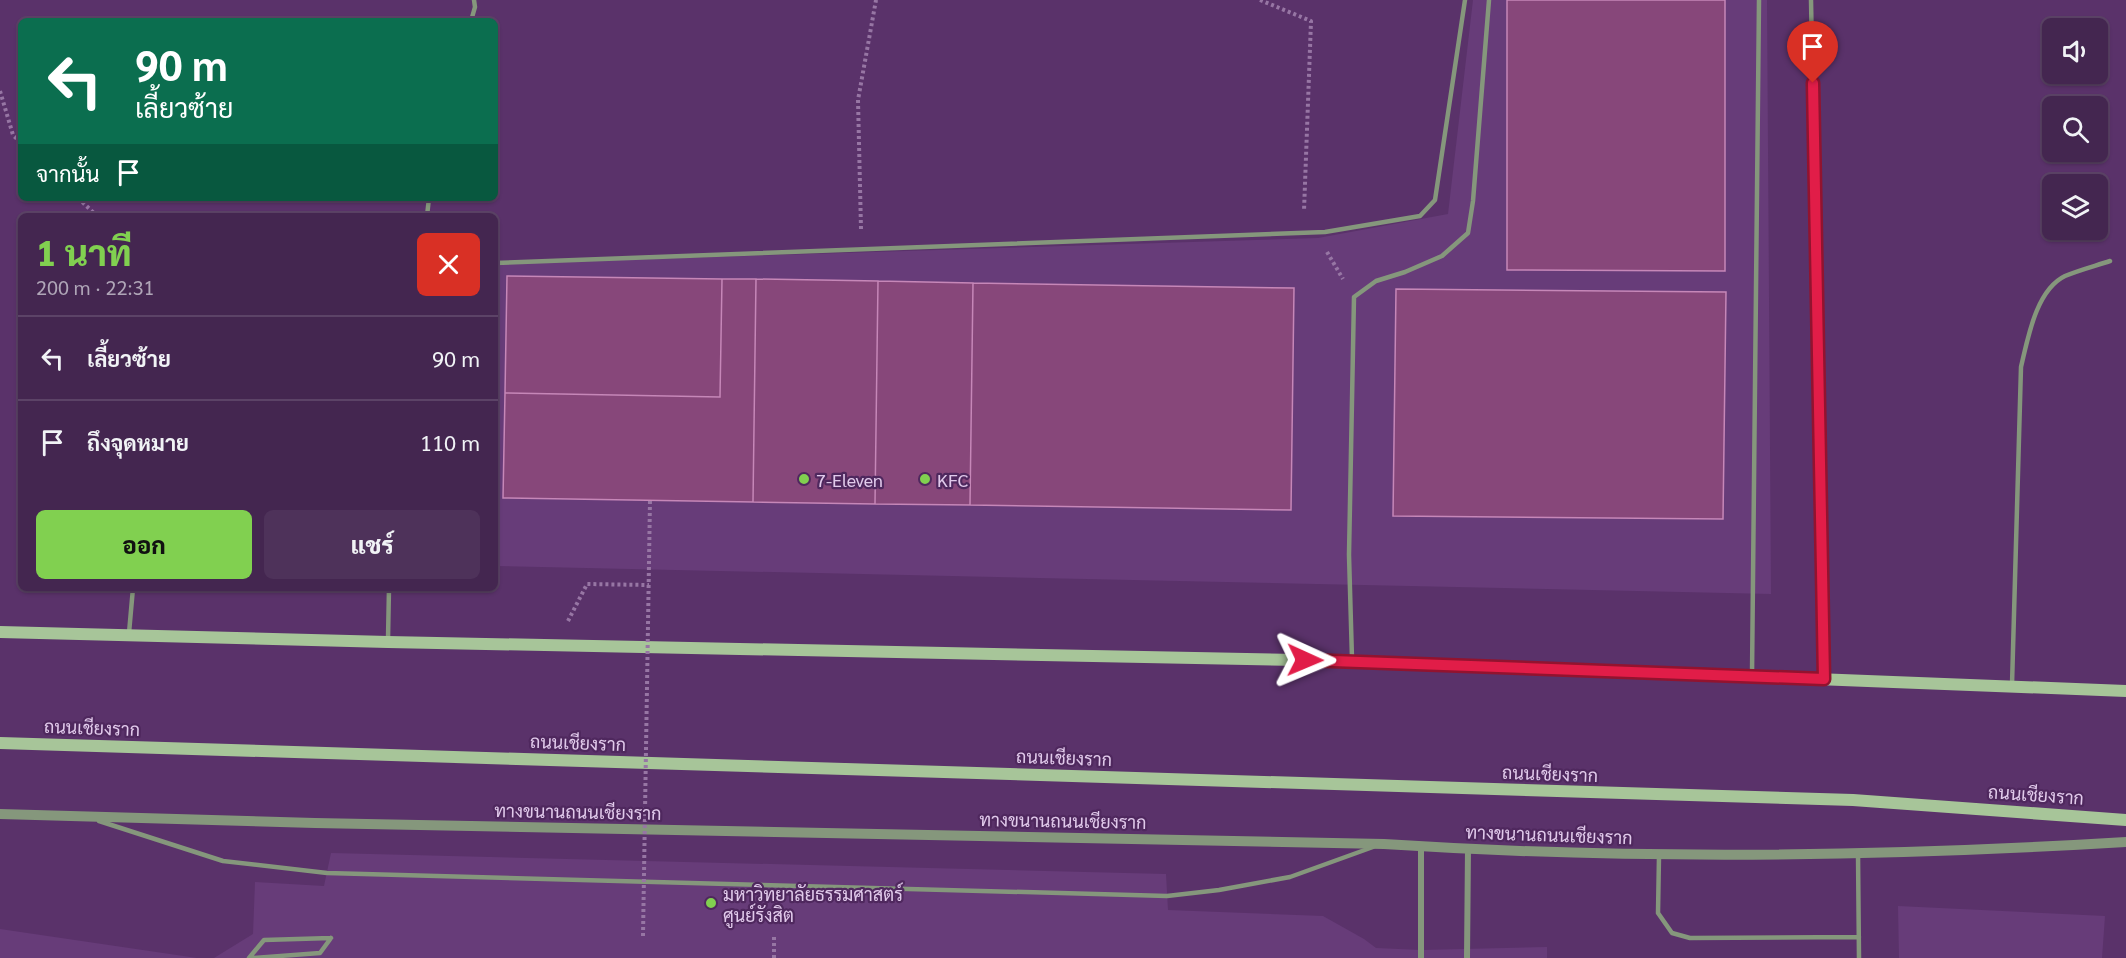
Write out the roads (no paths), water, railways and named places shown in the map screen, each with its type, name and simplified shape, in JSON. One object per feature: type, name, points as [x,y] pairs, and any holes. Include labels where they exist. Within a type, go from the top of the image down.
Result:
[{"type":"main road","points":[[0,632],[1352,661],[2126,691]]},
{"type":"main road","name":"ถนนเชียงราก","points":[[0,743],[1841,800],[2126,820]]},
{"type":"street","name":"ทางขนานถนนเชียงราก","points":[[0,814],[1384,843],[1467,848],[1659,853],[1858,853],[2126,842]]},
{"type":"street","points":[[1421,846],[1421,958]]},
{"type":"street","points":[[1467,848],[1467,958]]},
{"type":"lane","points":[[472,18],[475,8],[474,0]]},
{"type":"lane","points":[[498,263],[1325,232],[1420,216],[1435,200],[1465,0]]},
{"type":"lane","points":[[1352,661],[1349,555],[1354,297],[1376,281],[1405,272],[1442,256],[1467,233],[1473,201],[1489,0]]},
{"type":"lane","points":[[1752,675],[1759,0]]},
{"type":"lane","points":[[1811,0],[1824,679]]},
{"type":"lane","points":[[2012,685],[2021,367],[2042,298],[2063,277],[2110,261]]},
{"type":"lane","points":[[128,636],[133,591]]},
{"type":"lane","points":[[388,642],[389,591]]},
{"type":"lane","points":[[88,817],[223,861],[327,873],[1167,896],[1219,890],[1290,877],[1384,843]]},
{"type":"lane","points":[[1659,853],[1658,914],[1672,933],[1690,938],[1859,937]]},
{"type":"lane","points":[[1858,853],[1859,958]]},
{"type":"lane","points":[[331,938],[320,953],[251,958],[264,940],[331,938]]},
{"type":"place","name":"7-Eleven","points":[[804,479]]},
{"type":"place","name":"KFC","points":[[925,479]]},
{"type":"place","name":"มหาวิทยาลัยธรรมศาสตร์ ศูนย์รังสิต","points":[[711,903]]}]
